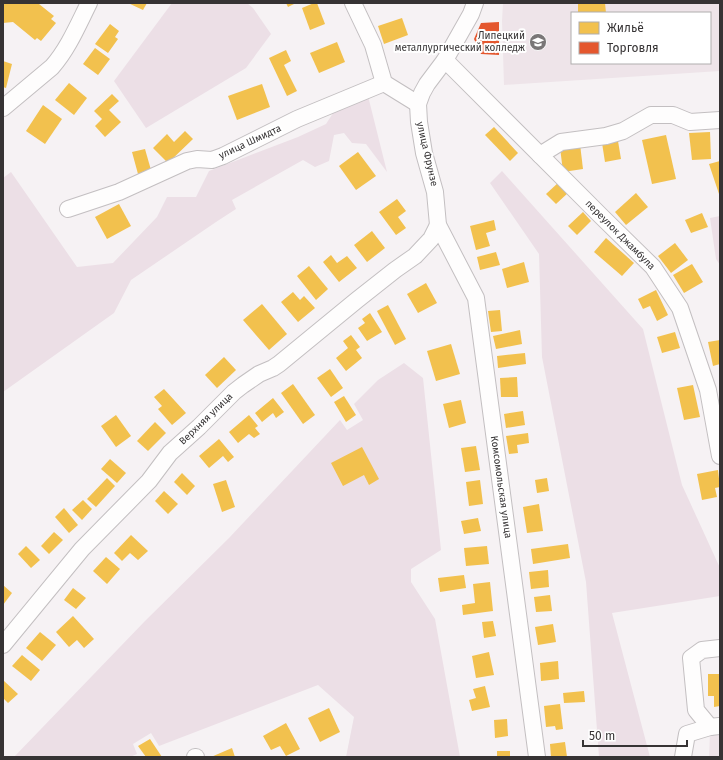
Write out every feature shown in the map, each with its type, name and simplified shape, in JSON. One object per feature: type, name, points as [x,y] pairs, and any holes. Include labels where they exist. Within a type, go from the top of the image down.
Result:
[{"type":"street","points":[[3,108],[52,67],[59,59],[89,3]]},
{"type":"street","points":[[353,3],[373,45],[384,83],[418,104]]},
{"type":"street","name":"улица Фрунзе","points":[[438,225],[435,192],[424,153],[418,104],[427,84],[445,60],[471,14],[475,3]]},
{"type":"street","name":"переулок Джамбула","points":[[445,60],[653,267],[680,308],[708,390],[720,456]]},
{"type":"street","name":"улица Шмидта","points":[[68,209],[119,192],[187,161],[197,159],[212,160],[223,156],[297,119],[384,83]]},
{"type":"street","points":[[540,155],[561,142],[606,136],[623,131],[652,116],[673,115],[690,122],[720,120]]},
{"type":"street","name":"Верхняя улица","points":[[3,645],[82,549],[149,481],[170,453],[234,392],[259,374],[279,364],[357,300],[415,256],[431,239],[438,225]]},
{"type":"street","name":"Комсомольская улица","points":[[438,225],[476,298],[537,757]]},
{"type":"street","points":[[715,726],[696,710],[690,658],[702,650],[720,648]]},
{"type":"street","points":[[683,757],[687,734],[715,726]]},
{"type":"shaded area","points":[[172,3],[247,3],[253,8],[271,34],[246,68],[146,128],[114,81]]},
{"type":"shaded area","name":"Липецкий металлургический колледж","points":[[503,3],[720,3],[720,71],[504,85],[502,21]]},
{"type":"shaded area","points":[[368,96],[387,172],[366,144],[352,143],[344,133],[334,135],[329,161],[315,167],[303,160],[232,200],[236,209],[131,280],[114,313],[3,392],[3,178],[11,172],[77,267],[113,263],[157,217],[167,197],[196,197],[209,171],[298,137],[326,124],[335,110]]},
{"type":"shaded area","points":[[502,171],[643,329],[682,485],[720,568],[720,596],[612,613],[650,757],[599,757],[586,582],[542,357],[539,254],[490,183]]},
{"type":"shaded area","points":[[720,216],[720,265],[716,259],[710,218]]},
{"type":"shaded area","points":[[404,363],[423,378],[441,550],[411,569],[411,582],[435,619],[460,757],[346,757],[354,717],[318,685],[159,746],[151,733],[133,744],[137,754],[130,757],[14,757],[145,621],[229,538],[340,420],[347,430],[363,420],[354,404],[378,380]]},
{"type":"shaded area","points":[[710,732],[720,732],[720,757],[709,757]]},
{"type":"building: Жильё","points":[[3,3],[40,3],[39,4],[54,16],[51,19],[56,23],[41,41],[37,38],[35,40],[13,22],[3,23]]},
{"type":"building: Жильё","points":[[128,3],[147,3],[143,10]]},
{"type":"building: Жильё","points":[[286,3],[296,3],[288,7]]},
{"type":"building: Жильё","points":[[317,3],[325,24],[310,30],[302,8]]},
{"type":"building: Жильё","points":[[578,3],[605,3],[606,12],[578,12]]},
{"type":"building: Жильё","points":[[402,18],[408,35],[384,44],[378,26]]},
{"type":"building: Жильё","points":[[110,24],[119,31],[115,37],[118,39],[108,53],[95,44]]},
{"type":"building: Жильё","points":[[337,42],[345,62],[319,73],[310,53]]},
{"type":"building: Жильё","points":[[95,48],[110,59],[98,75],[83,64]]},
{"type":"building: Жильё","points":[[286,50],[291,61],[284,65],[297,91],[287,96],[269,58]]},
{"type":"building: Жильё","points":[[3,61],[12,64],[6,88],[3,87]]},
{"type":"building: Жильё","points":[[69,83],[87,98],[74,115],[55,100]]},
{"type":"building: Жильё","points":[[262,84],[270,107],[237,120],[228,96]]},
{"type":"building: Жильё","points":[[112,94],[119,101],[109,110],[121,122],[105,137],[95,126],[102,119],[94,111]]},
{"type":"building: Жильё","points":[[43,105],[62,119],[45,144],[26,131]]},
{"type":"building: Жильё","points":[[494,127],[518,153],[510,161],[485,135]]},
{"type":"building: Жильё","points":[[185,131],[193,139],[168,163],[153,148],[167,134],[174,142]]},
{"type":"building: Жильё","points":[[710,132],[711,159],[692,160],[689,133]]},
{"type":"building: Жильё","points":[[666,135],[676,179],[652,184],[642,140]]},
{"type":"building: Жильё","points":[[618,141],[621,159],[605,162],[602,143]]},
{"type":"building: Жильё","points":[[580,144],[583,169],[563,172],[560,147]]},
{"type":"building: Жильё","points":[[145,149],[151,170],[138,174],[132,152]]},
{"type":"building: Жильё","points":[[358,152],[376,176],[356,190],[339,166]]},
{"type":"building: Жильё","points":[[720,161],[720,197],[709,164]]},
{"type":"building: Жильё","points":[[559,182],[569,192],[556,204],[546,194]]},
{"type":"building: Жильё","points":[[636,193],[648,207],[626,225],[615,212]]},
{"type":"building: Жильё","points":[[397,199],[406,211],[398,217],[406,228],[396,235],[379,212]]},
{"type":"building: Жильё","points":[[119,204],[131,226],[107,239],[95,217]]},
{"type":"building: Жильё","points":[[583,212],[591,221],[577,235],[568,226]]},
{"type":"building: Жильё","points":[[702,213],[708,227],[691,233],[685,220]]},
{"type":"building: Жильё","points":[[494,220],[496,230],[486,233],[490,246],[476,250],[470,226]]},
{"type":"building: Жильё","points":[[372,231],[385,248],[367,262],[354,245]]},
{"type":"building: Жильё","points":[[606,238],[634,263],[622,276],[594,252]]},
{"type":"building: Жильё","points":[[675,243],[688,260],[671,273],[658,256]]},
{"type":"building: Жильё","points":[[496,252],[500,265],[480,270],[477,257]]},
{"type":"building: Жильё","points":[[331,255],[337,263],[347,256],[357,268],[339,282],[323,262]]},
{"type":"building: Жильё","points":[[524,262],[529,282],[507,288],[502,269]]},
{"type":"building: Жильё","points":[[692,264],[703,282],[684,293],[673,275]]},
{"type":"building: Жильё","points":[[309,266],[328,289],[316,300],[297,276]]},
{"type":"building: Жильё","points":[[426,283],[437,303],[418,313],[407,294]]},
{"type":"building: Жильё","points":[[656,290],[668,315],[657,321],[650,306],[643,309],[638,299]]},
{"type":"building: Жильё","points":[[293,292],[300,300],[304,296],[315,308],[298,322],[281,302]]},
{"type":"building: Жильё","points":[[262,304],[287,334],[269,350],[243,320]]},
{"type":"building: Жильё","points":[[388,305],[406,339],[395,345],[377,311]]},
{"type":"building: Жильё","points":[[500,310],[502,331],[491,332],[488,311]]},
{"type":"building: Жильё","points":[[370,313],[382,332],[367,341],[358,328],[365,323],[362,319]]},
{"type":"building: Жильё","points":[[520,330],[522,344],[496,349],[493,336]]},
{"type":"building: Жильё","points":[[675,332],[680,348],[662,353],[657,337]]},
{"type":"building: Жильё","points":[[351,335],[360,347],[356,350],[362,358],[346,371],[336,358],[348,348],[343,341]]},
{"type":"building: Жильё","points":[[720,340],[720,364],[713,366],[708,342]]},
{"type":"building: Жильё","points":[[451,344],[460,374],[436,381],[427,351]]},
{"type":"building: Жильё","points":[[525,353],[526,364],[498,368],[497,356]]},
{"type":"building: Жильё","points":[[224,357],[236,370],[217,388],[205,375]]},
{"type":"building: Жильё","points":[[330,369],[343,388],[331,397],[317,378]]},
{"type":"building: Жильё","points":[[517,377],[518,397],[501,397],[500,378]]},
{"type":"building: Жильё","points":[[293,384],[315,415],[303,424],[281,393]]},
{"type":"building: Жильё","points":[[693,385],[700,417],[684,420],[677,388]]},
{"type":"building: Жильё","points":[[164,389],[186,413],[172,425],[158,409],[162,406],[154,397]]},
{"type":"building: Жильё","points":[[344,396],[356,415],[346,422],[334,402]]},
{"type":"building: Жильё","points":[[273,398],[284,412],[276,418],[273,413],[262,422],[255,413]]},
{"type":"building: Жильё","points":[[461,400],[466,423],[449,428],[443,404]]},
{"type":"building: Жильё","points":[[523,411],[525,425],[506,428],[504,414]]},
{"type":"building: Жильё","points":[[116,415],[131,436],[116,447],[101,426]]},
{"type":"building: Жильё","points":[[249,415],[258,426],[255,428],[260,434],[254,438],[249,434],[238,443],[229,432]]},
{"type":"building: Жильё","points":[[155,422],[166,433],[148,451],[137,441]]},
{"type":"building: Жильё","points":[[528,433],[529,443],[517,445],[518,453],[509,454],[506,436]]},
{"type":"building: Жильё","points":[[219,439],[234,457],[228,462],[223,456],[209,468],[199,456]]},
{"type":"building: Жильё","points":[[476,446],[480,470],[465,472],[461,448]]},
{"type":"building: Жильё","points":[[362,447],[379,479],[369,485],[364,475],[343,486],[331,463]]},
{"type":"building: Жильё","points":[[110,459],[126,473],[117,483],[101,469]]},
{"type":"building: Жильё","points":[[718,470],[720,487],[715,488],[717,497],[702,500],[697,474]]},
{"type":"building: Жильё","points":[[182,473],[195,486],[187,495],[174,482]]},
{"type":"building: Жильё","points":[[107,478],[115,486],[96,507],[87,499]]},
{"type":"building: Жильё","points":[[547,478],[549,491],[537,493],[535,480]]},
{"type":"building: Жильё","points":[[226,480],[235,507],[222,512],[213,484]]},
{"type":"building: Жильё","points":[[480,480],[483,504],[469,506],[466,482]]},
{"type":"building: Жильё","points":[[164,491],[178,504],[168,514],[155,501]]},
{"type":"building: Жильё","points":[[83,500],[92,509],[82,520],[72,510]]},
{"type":"building: Жильё","points":[[539,504],[543,531],[527,533],[523,507]]},
{"type":"building: Жильё","points":[[64,508],[78,525],[69,533],[55,517]]},
{"type":"building: Жильё","points":[[478,518],[481,531],[464,534],[461,521]]},
{"type":"building: Жильё","points":[[54,532],[63,540],[49,554],[41,546]]},
{"type":"building: Жильё","points":[[131,535],[148,551],[138,560],[130,553],[122,561],[114,553]]},
{"type":"building: Жильё","points":[[568,544],[570,558],[533,564],[531,549]]},
{"type":"building: Жильё","points":[[26,546],[40,560],[31,568],[18,554]]},
{"type":"building: Жильё","points":[[487,546],[489,564],[466,566],[464,548]]},
{"type":"building: Жильё","points":[[106,557],[120,569],[107,584],[93,571]]},
{"type":"building: Жильё","points":[[548,570],[549,587],[531,589],[529,572]]},
{"type":"building: Жильё","points":[[464,575],[466,588],[440,592],[438,578]]},
{"type":"building: Жильё","points":[[490,582],[493,611],[463,615],[462,605],[475,603],[473,584]]},
{"type":"building: Жильё","points":[[3,585],[12,593],[3,605]]},
{"type":"building: Жильё","points":[[73,588],[86,598],[76,609],[64,600]]},
{"type":"building: Жильё","points":[[550,595],[552,611],[536,612],[534,597]]},
{"type":"building: Жильё","points":[[73,616],[94,639],[84,648],[77,640],[69,647],[56,632]]},
{"type":"building: Жильё","points":[[493,621],[496,636],[484,638],[482,622]]},
{"type":"building: Жильё","points":[[553,624],[556,642],[538,645],[535,627]]},
{"type":"building: Жильё","points":[[40,632],[56,645],[42,661],[26,648]]},
{"type":"building: Жильё","points":[[489,652],[494,675],[476,678],[472,656]]},
{"type":"building: Жильё","points":[[22,655],[40,670],[31,681],[12,666]]},
{"type":"building: Жильё","points":[[558,661],[559,679],[541,681],[540,663]]},
{"type":"building: Жильё","points":[[708,674],[720,674],[720,706],[714,707],[714,696],[708,696]]},
{"type":"building: Жильё","points":[[3,680],[18,694],[8,703],[3,698]]},
{"type":"building: Жильё","points":[[485,686],[490,707],[472,711],[469,700],[476,698],[473,689]]},
{"type":"building: Жильё","points":[[584,691],[585,702],[564,703],[563,693]]},
{"type":"building: Жильё","points":[[560,704],[563,729],[556,730],[555,726],[546,727],[544,706]]},
{"type":"building: Жильё","points":[[329,708],[340,732],[320,742],[308,718]]},
{"type":"building: Жильё","points":[[507,719],[508,736],[495,738],[494,720]]},
{"type":"building: Жильё","points":[[286,723],[300,749],[286,756],[280,746],[271,750],[263,736]]},
{"type":"building: Жильё","points":[[150,739],[162,757],[146,757],[138,746]]},
{"type":"building: Жильё","points":[[565,742],[567,757],[551,757],[550,744]]},
{"type":"building: Жильё","points":[[232,748],[235,757],[211,757]]},
{"type":"building: Жильё","points":[[497,751],[510,751],[510,757],[497,757]]},
{"type":"building: Торговля","points":[[499,22],[499,55],[481,54],[474,39],[481,23]]},
{"type":"place","name":"Липецкий металлургический колледж","points":[[538,42]]}]
